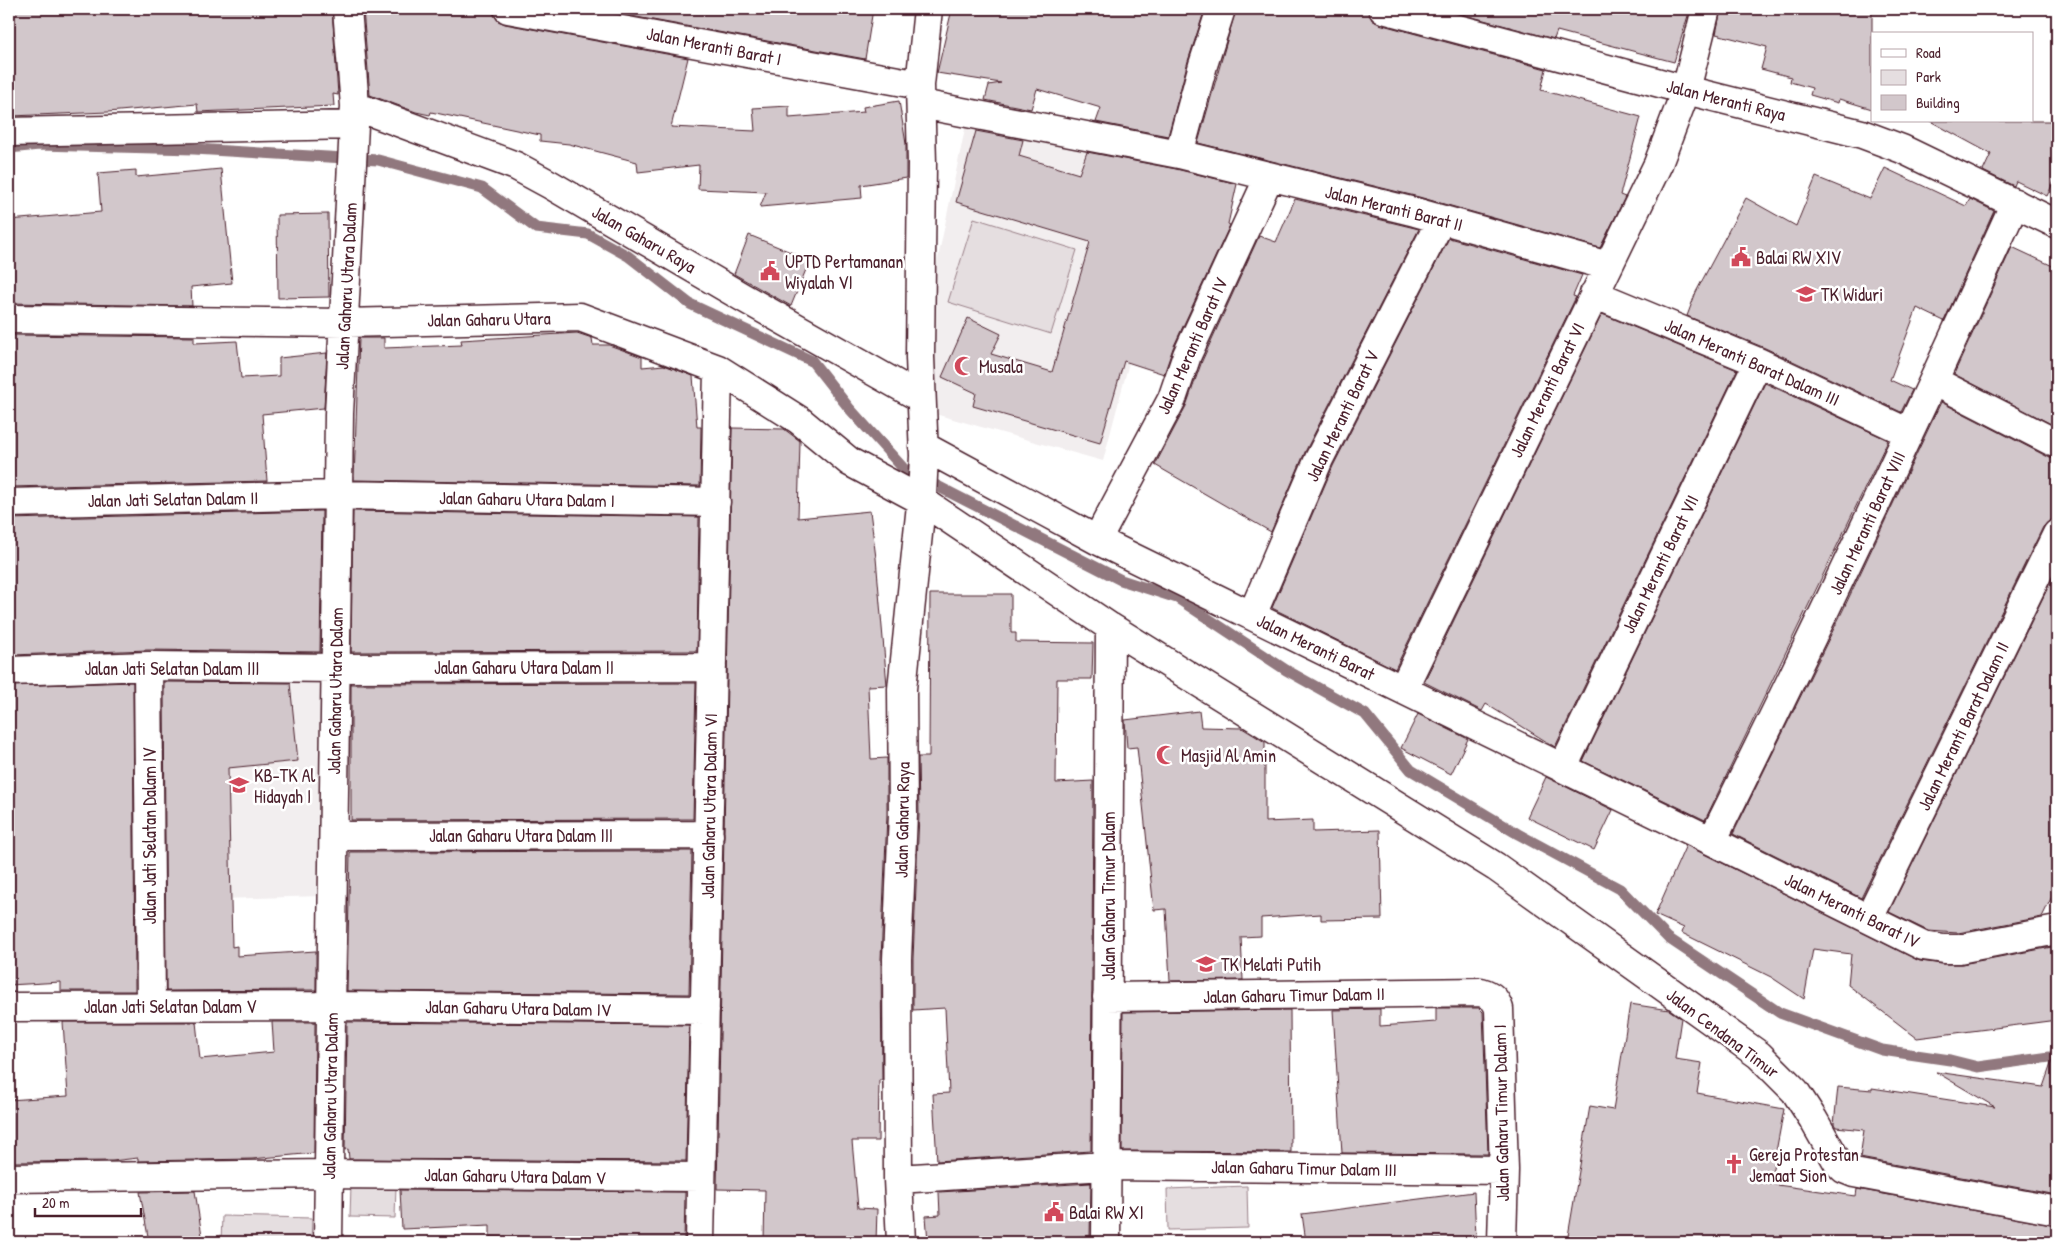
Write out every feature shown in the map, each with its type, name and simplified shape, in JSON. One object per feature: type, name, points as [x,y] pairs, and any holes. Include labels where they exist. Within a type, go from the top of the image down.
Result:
[{"type":"street","points":[[9,132],[354,124],[347,9]]},
{"type":"street","name":"Jalan Meranti Barat I","points":[[508,9],[921,94]]},
{"type":"street","name":"Jalan Gaharu Raya","points":[[901,1242],[898,1179],[897,959],[903,814],[902,689],[922,497],[924,451],[921,398],[921,94],[928,9]]},
{"type":"street","points":[[1179,154],[1203,65],[1221,9]]},
{"type":"street","name":"Jalan Meranti Raya","points":[[1383,9],[1686,90],[1862,134],[1902,149],[2015,202],[2057,224]]},
{"type":"street","name":"Jalan Meranti Barat VI","points":[[1403,689],[1658,164],[1686,90],[1706,9]]},
{"type":"street","name":"Jalan Meranti Barat II","points":[[921,94],[1179,154],[1441,220],[1608,266]]},
{"type":"street","name":"Jalan Gaharu Utara Dalam","points":[[328,1242],[339,414],[354,124]]},
{"type":"street","name":"Jalan Gaharu Raya","points":[[354,124],[524,171],[921,398]]},
{"type":"street","name":"Jalan Meranti Barat IV","points":[[1097,540],[1172,399],[1187,355],[1269,177]]},
{"type":"street","name":"Jalan Meranti Barat VIII","points":[[1712,840],[1821,621],[1934,381],[2015,202]]},
{"type":"street","name":"Jalan Meranti Barat V","points":[[1252,615],[1319,459],[1441,220]]},
{"type":"street","name":"Jalan Meranti Barat Dalam III","points":[[1594,294],[1758,362],[1909,433]]},
{"type":"street","name":"Jalan Gaharu Utara","points":[[9,319],[344,323],[580,317],[718,369],[799,420],[850,462],[922,497]]},
{"type":"street","name":"Jalan Meranti Barat VII","points":[[1563,767],[1758,362]]},
{"type":"street","name":"Jalan Gaharu Utara Dalam VI","points":[[700,1242],[718,369]]},
{"type":"street","points":[[1934,381],[2057,444]]},
{"type":"street","name":"Jalan Meranti Barat","points":[[924,451],[1097,540],[1712,840]]},
{"type":"street","name":"Jalan Gaharu Utara Dalam I","points":[[338,495],[716,502]]},
{"type":"street","name":"Jalan Jati Selatan Dalam II","points":[[9,503],[338,495]]},
{"type":"street","points":[[922,497],[1110,626]]},
{"type":"street","name":"Jalan Meranti Barat Dalam II","points":[[1869,918],[2057,534]]},
{"type":"street","name":"Jalan Cendana Timur","points":[[1110,626],[1496,867],[1759,1056],[1795,1091],[1838,1163],[1844,1169],[1864,1175],[2057,1211]]},
{"type":"street","name":"Jalan Gaharu Timur Dalam","points":[[1106,1242],[1110,626]]},
{"type":"street","name":"Jalan Jati Selatan Dalam III","points":[[9,671],[148,666],[336,668]]},
{"type":"street","name":"Jalan Jati Selatan Dalam IV","points":[[148,666],[151,1006]]},
{"type":"street","name":"Jalan Gaharu Utara Dalam II","points":[[336,668],[712,666]]},
{"type":"street","name":"Jalan Gaharu Utara Dalam III","points":[[334,836],[709,835]]},
{"type":"street","name":"Jalan Meranti Barat IV","points":[[1712,840],[1923,946],[1944,949],[2002,942],[2056,927]]},
{"type":"street","name":"Jalan Gaharu Timur Dalam II","points":[[1107,997],[1482,992]]},
{"type":"street","name":"Jalan Gaharu Timur Dalam I","points":[[1482,992],[1493,998],[1499,1009],[1504,1170],[1502,1242]]},
{"type":"street","name":"Jalan Jati Selatan Dalam V","points":[[9,1006],[332,1006]]},
{"type":"street","name":"Jalan Gaharu Utara Dalam IV","points":[[332,1006],[705,1010]]},
{"type":"street","points":[[898,1179],[1105,1166]]},
{"type":"street","name":"Jalan Gaharu Timur Dalam III","points":[[1105,1166],[1504,1170]]},
{"type":"street","name":"Jalan Gaharu Utara Dalam V","points":[[9,1178],[329,1174],[701,1177]]},
{"type":"shaded area","points":[[966,124],[1182,162],[1103,461],[935,414],[932,287]]},
{"type":"shaded area","name":"KB-TK Al Hidayah I","points":[[153,671],[325,674],[322,896],[154,901]]},
{"type":"green space","points":[[974,218],[1077,250],[1051,334],[948,302]]},
{"type":"green space","points":[[351,1185],[396,1186],[395,1218],[350,1217]]},
{"type":"green space","points":[[1247,1186],[1248,1228],[1168,1230],[1167,1189]]},
{"type":"green space","points":[[222,1216],[312,1218],[311,1242],[221,1242]]},
{"type":"building","points":[[9,9],[92,9],[93,13],[141,9],[332,9],[338,95],[333,94],[334,106],[198,112],[197,104],[108,112],[11,116]]},
{"type":"building","points":[[363,9],[493,9],[498,21],[505,24],[688,58],[671,127],[755,131],[753,108],[789,106],[789,118],[864,112],[863,107],[899,101],[906,144],[906,178],[861,185],[862,198],[760,207],[766,192],[698,189],[699,165],[638,172],[637,162],[569,144],[540,141],[540,135],[431,112],[430,115],[416,112],[370,95]]},
{"type":"building","points":[[593,9],[873,9],[865,59]]},
{"type":"building","points":[[952,9],[1205,9],[1188,61],[1168,136],[1096,122],[1101,108],[1037,89],[1031,109],[985,100],[989,85],[1001,83],[937,73]]},
{"type":"building","points":[[1236,9],[1368,9],[1372,20],[1379,24],[1546,69],[1541,90],[1641,117],[1620,195],[1625,197],[1600,248],[1419,197],[1198,143]]},
{"type":"building","points":[[1443,9],[1690,9],[1674,62],[1557,31],[1554,39]]},
{"type":"building","points":[[1721,9],[1872,9],[1871,109],[1839,99],[1838,103],[1810,95],[1812,88],[1790,82],[1791,77],[1761,69],[1767,47],[1716,34]]},
{"type":"building","points":[[2057,121],[2057,175],[2047,196],[2016,181],[2014,186],[1983,171],[1991,154],[1932,122]]},
{"type":"building","points":[[976,131],[1023,140],[1019,156],[1079,174],[1087,152],[1176,169],[1237,184],[1228,224],[1230,225],[1173,348],[1164,374],[1124,361],[1100,443],[973,406],[976,393],[942,377],[968,318],[1001,334],[991,354],[1052,372],[1090,242],[956,202]]},
{"type":"building","points":[[1885,168],[1966,206],[1970,199],[1994,211],[1944,321],[1917,308],[1890,380],[1912,390],[1901,412],[1765,348],[1687,316],[1696,292],[1746,198],[1796,226],[1816,177],[1870,199]]},
{"type":"building","points":[[221,169],[232,283],[191,287],[192,306],[9,303],[9,220],[101,212],[98,173],[136,170],[136,177]]},
{"type":"building","points":[[1295,199],[1419,229],[1305,452],[1271,532],[1155,465],[1186,406],[1202,361],[1259,236],[1276,242]]},
{"type":"building","points":[[328,214],[329,297],[278,298],[277,215]]},
{"type":"building","name":"UPTD Pertamanan Wiyalah VI","points":[[749,235],[810,260],[791,306],[734,274]]},
{"type":"building","points":[[1449,238],[1582,275],[1573,296],[1576,297],[1395,669],[1272,608],[1333,466]]},
{"type":"building","points":[[2012,247],[2057,268],[2057,427],[1954,374]]},
{"type":"building","points":[[1602,314],[1737,370],[1555,747],[1486,704],[1482,711],[1424,682]]},
{"type":"building","points":[[577,333],[592,338],[593,345],[609,345],[642,357],[642,367],[664,365],[693,376],[697,427],[701,427],[700,486],[354,480],[359,338],[384,338],[384,348],[462,345],[461,340]]},
{"type":"building","points":[[9,335],[194,337],[194,343],[237,341],[241,378],[279,376],[279,358],[327,353],[324,408],[262,414],[267,481],[9,487]]},
{"type":"building","points":[[1765,383],[1888,440],[1705,820],[1583,761]]},
{"type":"building","points":[[1941,402],[2057,460],[2057,519],[2049,521],[2043,527],[1861,898],[1733,834],[1843,610]]},
{"type":"building","points":[[732,428],[784,429],[800,441],[798,518],[870,511],[887,685],[868,686],[871,759],[887,758],[887,814],[881,959],[882,1080],[879,1080],[878,1141],[852,1141],[858,1208],[877,1209],[876,1242],[764,1242],[765,1190],[717,1189]]},
{"type":"building","points":[[322,511],[320,652],[148,650],[12,655],[9,519]]},
{"type":"building","points":[[353,511],[699,517],[697,651],[351,652]]},
{"type":"building","points":[[2057,569],[2057,886],[2042,917],[1958,933],[1928,931],[1889,912]]},
{"type":"building","points":[[930,594],[1011,594],[1011,633],[1016,633],[1016,642],[1093,643],[1092,679],[1057,679],[1056,783],[1093,781],[1091,1151],[937,1161],[933,1094],[949,1093],[945,1008],[913,1010],[913,959],[919,815],[918,757],[929,757]]},
{"type":"building","points":[[133,682],[135,991],[61,991],[61,982],[9,985],[9,686]]},
{"type":"building","points":[[164,682],[290,683],[298,761],[228,768],[232,947],[237,946],[237,956],[316,951],[316,990],[166,991]]},
{"type":"building","points":[[696,683],[693,819],[351,820],[351,684]]},
{"type":"building","points":[[1199,711],[1201,727],[1242,728],[1265,742],[1265,822],[1313,820],[1313,832],[1380,830],[1382,919],[1321,920],[1321,914],[1261,918],[1261,936],[1241,937],[1243,980],[1170,981],[1166,909],[1154,910],[1137,747],[1127,748],[1125,720]]},
{"type":"building","points":[[1418,714],[1468,739],[1451,774],[1401,748]]},
{"type":"building","points":[[1546,777],[1613,810],[1594,850],[1527,817]]},
{"type":"building","points":[[1686,845],[1920,961],[1962,964],[2057,946],[2057,1020],[1917,1038],[1848,985],[1851,954],[1813,949],[1804,999],[1771,977],[1682,933],[1684,928],[1655,915]]},
{"type":"building","points":[[692,851],[689,994],[347,991],[350,852]]},
{"type":"building","points":[[1630,1004],[1669,1010],[1681,1018],[1675,1059],[1702,1063],[1697,1093],[1784,1109],[1770,1184],[1856,1196],[1857,1189],[2057,1226],[2057,1242],[1567,1242],[1590,1106],[1613,1110]]},
{"type":"building","points":[[1436,1008],[1479,1008],[1483,1012],[1488,1154],[1342,1153],[1333,1010],[1380,1009],[1380,1026],[1436,1022]]},
{"type":"building","points":[[1290,1010],[1291,1152],[1122,1151],[1123,1012]]},
{"type":"building","points":[[63,1022],[196,1022],[200,1059],[274,1052],[272,1022],[315,1022],[314,1153],[252,1159],[138,1161],[138,1158],[112,1161],[9,1162],[9,1100],[68,1096]]},
{"type":"building","points":[[347,1022],[689,1025],[686,1161],[349,1159],[348,1149],[345,1150]]},
{"type":"building","points":[[2053,1058],[2057,1059],[2057,1195],[1860,1158],[1864,1130],[1836,1127],[1834,1124],[1838,1087],[1872,1090],[1872,1088],[1995,1107],[1936,1072],[2043,1087]]},
{"type":"building","points":[[1091,1183],[1090,1236],[928,1242],[926,1216],[940,1215],[939,1192]]},
{"type":"building","points":[[400,1190],[685,1192],[684,1242],[530,1242],[530,1238],[490,1237],[490,1225],[402,1229]]},
{"type":"building","points":[[195,1191],[203,1242],[149,1242],[140,1192]]},
{"type":"building","points":[[1474,1192],[1476,1237],[1394,1242],[1306,1242],[1302,1214]]},
{"type":"waterway","points":[[9,148],[39,145],[194,149],[378,160],[482,188],[536,228],[588,234],[628,256],[690,304],[812,361],[849,408],[904,469],[1121,580],[1177,598],[1286,670],[1365,714],[1411,770],[1518,834],[1620,889],[1668,938],[1780,1013],[1882,1050],[1950,1060],[1978,1067],[2057,1056]]},
{"type":"place","name":"Balai RW XIV","points":[[1741,257]]},
{"type":"place","name":"UPTD Pertamanan Wiyalah VI","points":[[770,271]]},
{"type":"place","name":"TK Widuri","points":[[1806,294]]},
{"type":"place","name":"Musala","points":[[964,366]]},
{"type":"place","name":"Masjid Al Amin","points":[[1166,755]]},
{"type":"place","name":"KB-TK Al Hidayah I","points":[[239,785]]},
{"type":"place","name":"TK Melati Putih","points":[[1206,964]]},
{"type":"place","name":"Gereja Protestan Jemaat Sion","points":[[1734,1164]]},
{"type":"place","name":"Balai RW XI","points":[[1054,1212]]}]
